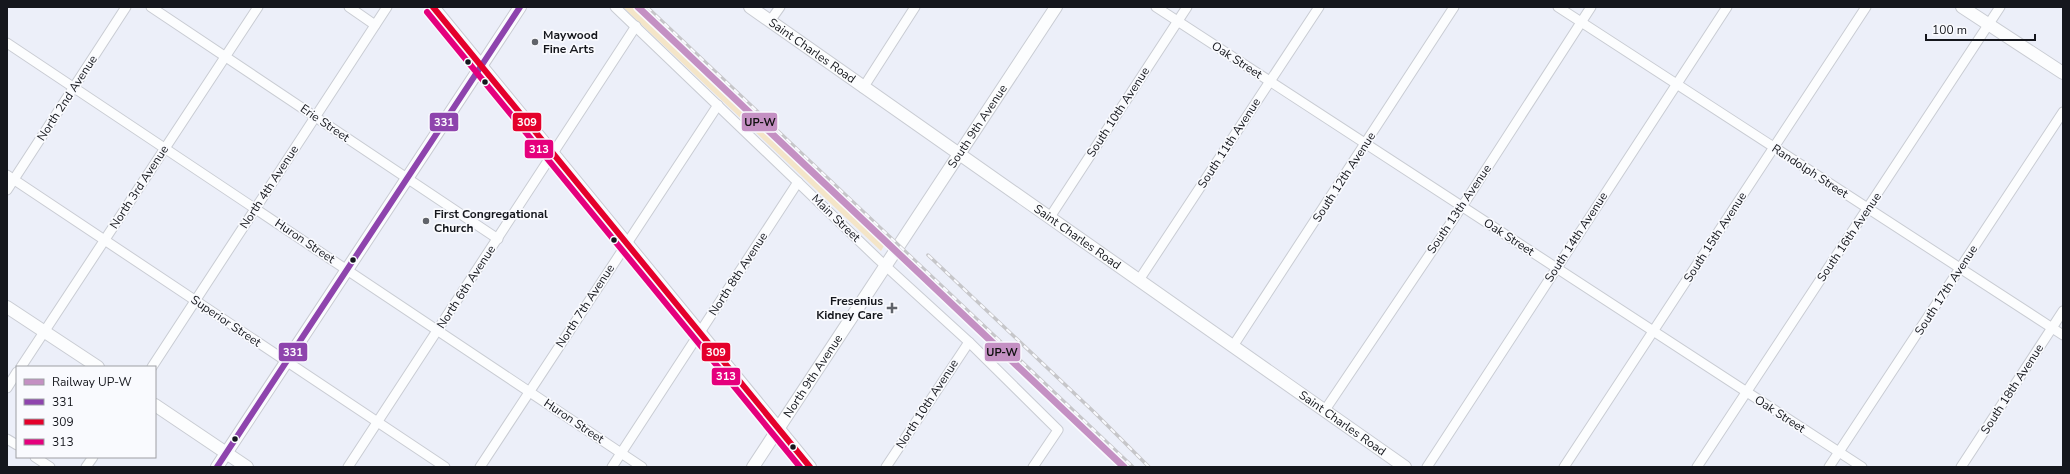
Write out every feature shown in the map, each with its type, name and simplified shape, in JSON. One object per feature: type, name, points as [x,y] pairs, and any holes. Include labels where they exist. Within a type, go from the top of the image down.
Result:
[{"type":"main road","points":[[433,7],[810,467]]},
{"type":"main road","points":[[216,467],[520,7]]},
{"type":"main road","name":"Saint Charles Road","points":[[750,7],[863,88],[1050,217],[1405,467]]},
{"type":"main road","name":"South 9th Avenue","points":[[899,245],[1056,7]]},
{"type":"main road","points":[[1962,7],[2063,73]]},
{"type":"main road","name":"North 9th Avenue","points":[[753,467],[899,245]]},
{"type":"main road","points":[[7,307],[96,366]]},
{"type":"main road","points":[[156,406],[247,467]]},
{"type":"street","name":"North 2nd Avenue","points":[[7,190],[10,177],[74,87],[126,7]]},
{"type":"street","name":"Erie Street","points":[[151,7],[498,239]]},
{"type":"street","name":"North 3rd Avenue","points":[[22,366],[258,7]]},
{"type":"street","points":[[349,7],[375,25]]},
{"type":"street","name":"North 4th Avenue","points":[[153,366],[387,7]]},
{"type":"street","name":"Main Street","points":[[615,7],[886,266],[968,342],[1058,430],[1033,467]]},
{"type":"street","points":[[770,22],[780,7]]},
{"type":"street","points":[[863,88],[915,7]]},
{"type":"street","name":"Oak Street","points":[[1156,7],[1862,467]]},
{"type":"street","name":"South 10th Avenue","points":[[1050,217],[1187,7]]},
{"type":"street","name":"South 11th Avenue","points":[[1139,280],[1319,7]]},
{"type":"street","name":"South 12th Avenue","points":[[1233,346],[1454,7]]},
{"type":"street","name":"Randolph Street","points":[[1558,7],[2063,335]]},
{"type":"street","name":"South 13th Avenue","points":[[1325,410],[1461,207],[1591,7]]},
{"type":"street","name":"South 14th Avenue","points":[[1427,467],[1727,7]]},
{"type":"street","name":"South 15th Avenue","points":[[1564,467],[1866,7]]},
{"type":"street","name":"South 16th Avenue","points":[[1697,467],[2000,7]]},
{"type":"street","name":"North 6th Avenue","points":[[348,467],[554,154],[636,26]]},
{"type":"street","name":"Huron Street","points":[[7,43],[642,467]]},
{"type":"street","name":"North 7th Avenue","points":[[480,467],[718,105]]},
{"type":"street","name":"South 17th Avenue","points":[[1829,467],[2063,112]]},
{"type":"street","name":"Superior Street","points":[[10,177],[445,467]]},
{"type":"street","name":"North 8th Avenue","points":[[612,467],[798,182]]},
{"type":"street","name":"South 18th Avenue","points":[[1961,467],[2063,311]]},
{"type":"street","name":"North 10th Avenue","points":[[886,467],[968,342]]},
{"type":"street","points":[[7,388],[16,374]]},
{"type":"street","points":[[7,439],[16,444]]},
{"type":"street","points":[[36,458],[50,467]]},
{"type":"street","points":[[86,467],[92,458]]},
{"type":"shaded area","points":[[623,7],[635,7],[885,244],[881,251]]},
{"type":"railway","points":[[647,7],[1133,467]]},
{"type":"railway","points":[[928,255],[1094,412],[1149,467]]},
{"type":"rail line","name":"UP-W","points":[[638,7],[1124,467]]},
{"type":"transit line","name":"309","points":[[433,7],[810,467]]},
{"type":"transit line","name":"331","points":[[217,467],[520,7]]},
{"type":"transit line","name":"313","points":[[427,12],[800,467]]},
{"type":"place","name":"Maywood Fine Arts","points":[[535,42]]},
{"type":"place","name":"First Congregational Church","points":[[426,221]]},
{"type":"place","name":"Fresenius Kidney Care","points":[[892,308]]}]
